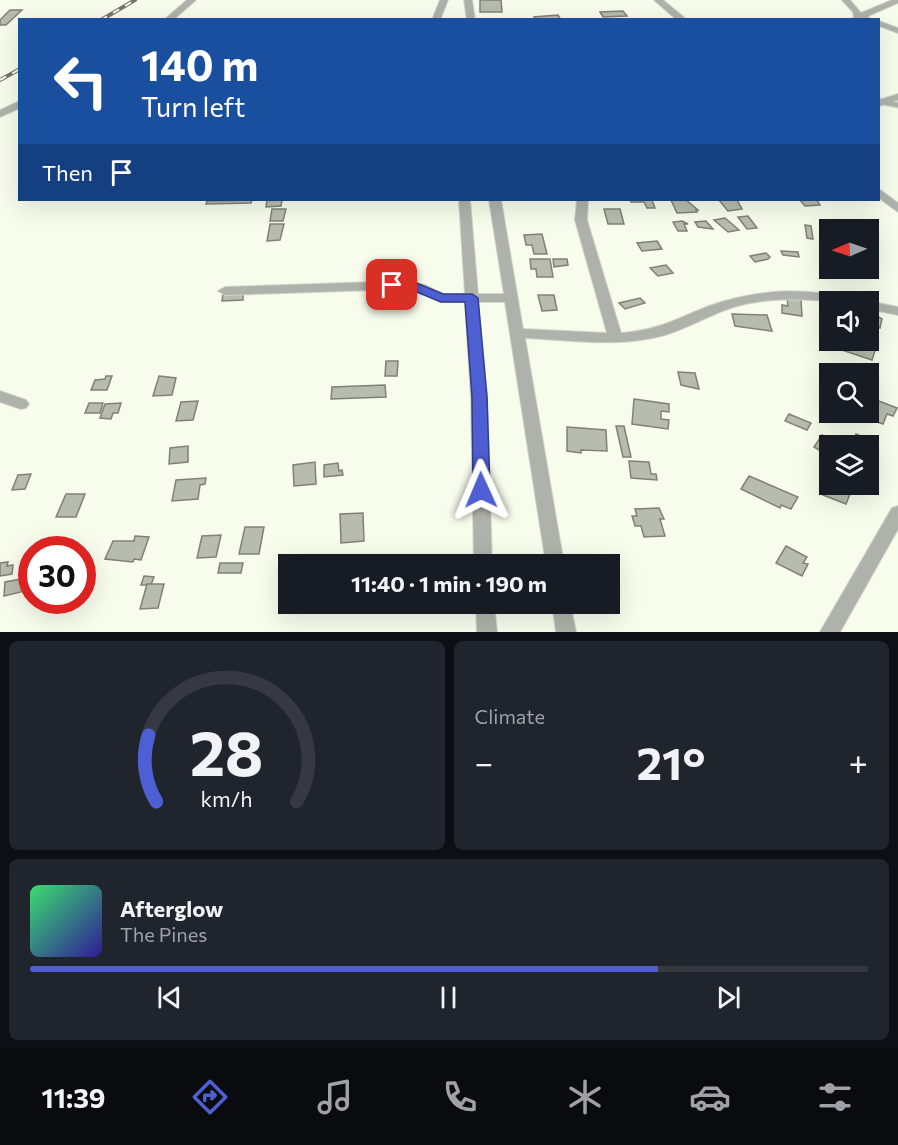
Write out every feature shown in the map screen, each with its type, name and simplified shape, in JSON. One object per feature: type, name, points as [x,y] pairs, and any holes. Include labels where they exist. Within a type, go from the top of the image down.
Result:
[{"type":"street","points":[[170,18],[192,0]]},
{"type":"street","points":[[437,18],[444,0]]},
{"type":"street","points":[[468,0],[471,18]]},
{"type":"street","points":[[658,0],[680,18]]},
{"type":"street","points":[[846,0],[857,11],[856,18]]},
{"type":"street","points":[[856,18],[898,0]]},
{"type":"street","points":[[880,23],[898,31]]},
{"type":"street","points":[[880,102],[898,97]]},
{"type":"street","points":[[0,114],[18,105]]},
{"type":"street","points":[[880,193],[898,209]]},
{"type":"street","points":[[464,201],[479,397],[483,554]]},
{"type":"street","points":[[495,201],[553,554]]},
{"type":"street","points":[[582,201],[581,220],[589,253],[614,329],[614,336]]},
{"type":"street","points":[[225,291],[405,285],[420,288],[441,298],[511,298]]},
{"type":"street","points":[[518,333],[614,336],[657,332],[687,323],[739,300],[783,294],[819,296]]},
{"type":"street","points":[[879,307],[898,311]]},
{"type":"street","points":[[0,396],[21,404]]},
{"type":"street","points":[[830,632],[898,513]]},
{"type":"street","points":[[486,614],[487,632]]},
{"type":"street","points":[[563,614],[566,632]]},
{"type":"lane","points":[[880,102],[898,105]]},
{"type":"building","points":[[480,0],[501,0],[502,12],[480,12]]},
{"type":"building","points":[[10,10],[22,10],[6,25],[0,25],[0,20]]},
{"type":"building","points":[[623,11],[627,16],[603,17],[600,12]]},
{"type":"building","points":[[558,15],[560,18],[535,18]]},
{"type":"building","points":[[207,201],[252,201],[251,203],[206,204]]},
{"type":"building","points":[[267,201],[282,201],[281,206],[266,207]]},
{"type":"building","points":[[652,201],[655,208],[647,208],[644,202],[631,202]]},
{"type":"building","points":[[671,201],[687,201],[698,210],[697,212],[677,213]]},
{"type":"building","points":[[720,201],[738,201],[742,209],[728,211]]},
{"type":"building","points":[[801,201],[818,201],[820,205],[805,206]]},
{"type":"building","points":[[272,209],[286,209],[283,221],[270,221]]},
{"type":"building","points":[[604,209],[620,209],[624,224],[608,224]]},
{"type":"building","points":[[748,216],[757,228],[747,229],[738,217]]},
{"type":"building","points":[[725,218],[739,230],[728,232],[714,220]]},
{"type":"building","points":[[682,221],[688,224],[684,224],[687,231],[678,231],[673,222]]},
{"type":"building","points":[[706,221],[713,229],[698,227],[695,222]]},
{"type":"building","points":[[270,224],[284,224],[280,240],[267,241]]},
{"type":"building","points":[[805,225],[811,226],[813,239],[807,238]]},
{"type":"building","points":[[542,234],[547,254],[534,254],[532,245],[526,245],[524,235]]},
{"type":"building","points":[[657,241],[662,249],[642,251],[637,243]]},
{"type":"building","points":[[781,251],[798,252],[799,257],[783,255]]},
{"type":"building","points":[[766,253],[770,257],[768,259],[755,262],[750,256]]},
{"type":"building","points":[[530,259],[550,259],[553,277],[537,277],[536,269],[531,269]]},
{"type":"building","points":[[553,259],[567,259],[568,265],[554,267]]},
{"type":"building","points":[[666,265],[673,273],[658,276],[650,268]]},
{"type":"building","points":[[243,293],[243,300],[222,301],[223,294]]},
{"type":"building","points":[[538,295],[554,295],[557,310],[542,311]]},
{"type":"building","points":[[640,298],[645,303],[625,309],[619,303]]},
{"type":"building","points":[[787,298],[801,300],[802,316],[782,313],[782,305],[788,306]]},
{"type":"building","points":[[732,314],[767,315],[772,331],[735,326]]},
{"type":"building","points":[[845,351],[875,351],[872,360]]},
{"type":"building","points":[[386,361],[398,361],[397,376],[385,376]]},
{"type":"building","points":[[678,372],[695,373],[699,389],[681,385]]},
{"type":"building","points":[[106,376],[112,376],[107,390],[91,390],[95,380],[105,379]]},
{"type":"building","points":[[159,376],[176,378],[172,395],[153,396]]},
{"type":"building","points":[[385,385],[386,397],[331,399],[332,387]]},
{"type":"building","points":[[634,399],[669,404],[669,412],[661,411],[661,419],[669,420],[668,429],[632,424]]},
{"type":"building","points":[[198,401],[193,420],[176,421],[181,402]]},
{"type":"building","points":[[879,401],[897,408],[893,416],[887,414],[883,424],[879,423]]},
{"type":"building","points":[[89,403],[103,403],[100,413],[85,413]]},
{"type":"building","points":[[121,403],[118,413],[113,413],[111,419],[100,418],[105,404]]},
{"type":"building","points":[[789,414],[811,423],[807,430],[785,421]]},
{"type":"building","points":[[616,426],[624,426],[631,457],[623,457]]},
{"type":"building","points":[[567,427],[606,430],[607,451],[581,450],[581,453],[567,451]]},
{"type":"building","points":[[819,440],[819,450],[814,447]]},
{"type":"building","points":[[188,446],[188,462],[169,464],[170,448]]},
{"type":"building","points":[[629,461],[649,462],[651,474],[656,474],[657,480],[631,478]]},
{"type":"building","points":[[315,462],[316,484],[294,486],[293,465]]},
{"type":"building","points":[[338,463],[339,471],[342,470],[343,475],[324,477],[324,465]]},
{"type":"building","points":[[31,474],[25,489],[12,490],[18,475]]},
{"type":"building","points":[[749,476],[798,497],[791,509],[781,505],[780,508],[741,489]]},
{"type":"building","points":[[206,478],[205,484],[200,485],[198,499],[172,501],[176,480]]},
{"type":"building","points":[[66,494],[85,494],[76,517],[56,517]]},
{"type":"building","points":[[823,495],[850,495],[846,504]]},
{"type":"building","points":[[659,508],[664,519],[660,519],[665,536],[644,537],[641,526],[635,526],[632,516],[637,516],[635,509]]},
{"type":"building","points":[[363,513],[364,541],[341,543],[340,514]]},
{"type":"building","points":[[245,527],[264,527],[259,554],[239,554]]},
{"type":"building","points":[[221,535],[216,557],[197,558],[202,536]]},
{"type":"building","points":[[135,536],[149,537],[141,560],[134,559],[133,562],[105,559],[113,541],[134,541]]},
{"type":"building","points":[[786,546],[807,557],[803,563],[808,564],[802,576],[776,563]]},
{"type":"building","points":[[8,562],[7,566],[13,565],[12,574],[0,576],[0,563]]},
{"type":"building","points":[[220,563],[243,563],[241,573],[218,573]]},
{"type":"building","points":[[144,576],[154,577],[151,585],[141,585]]},
{"type":"building","points":[[18,580],[18,593],[4,596],[5,582]]},
{"type":"building","points":[[147,584],[164,584],[158,608],[140,609]]},
{"type":"railway","points":[[104,18],[135,0]]},
{"type":"railway","points":[[0,80],[18,70]]},
{"type":"route","points":[[392,285],[414,286],[441,298],[472,298],[479,397],[481,490]]}]
